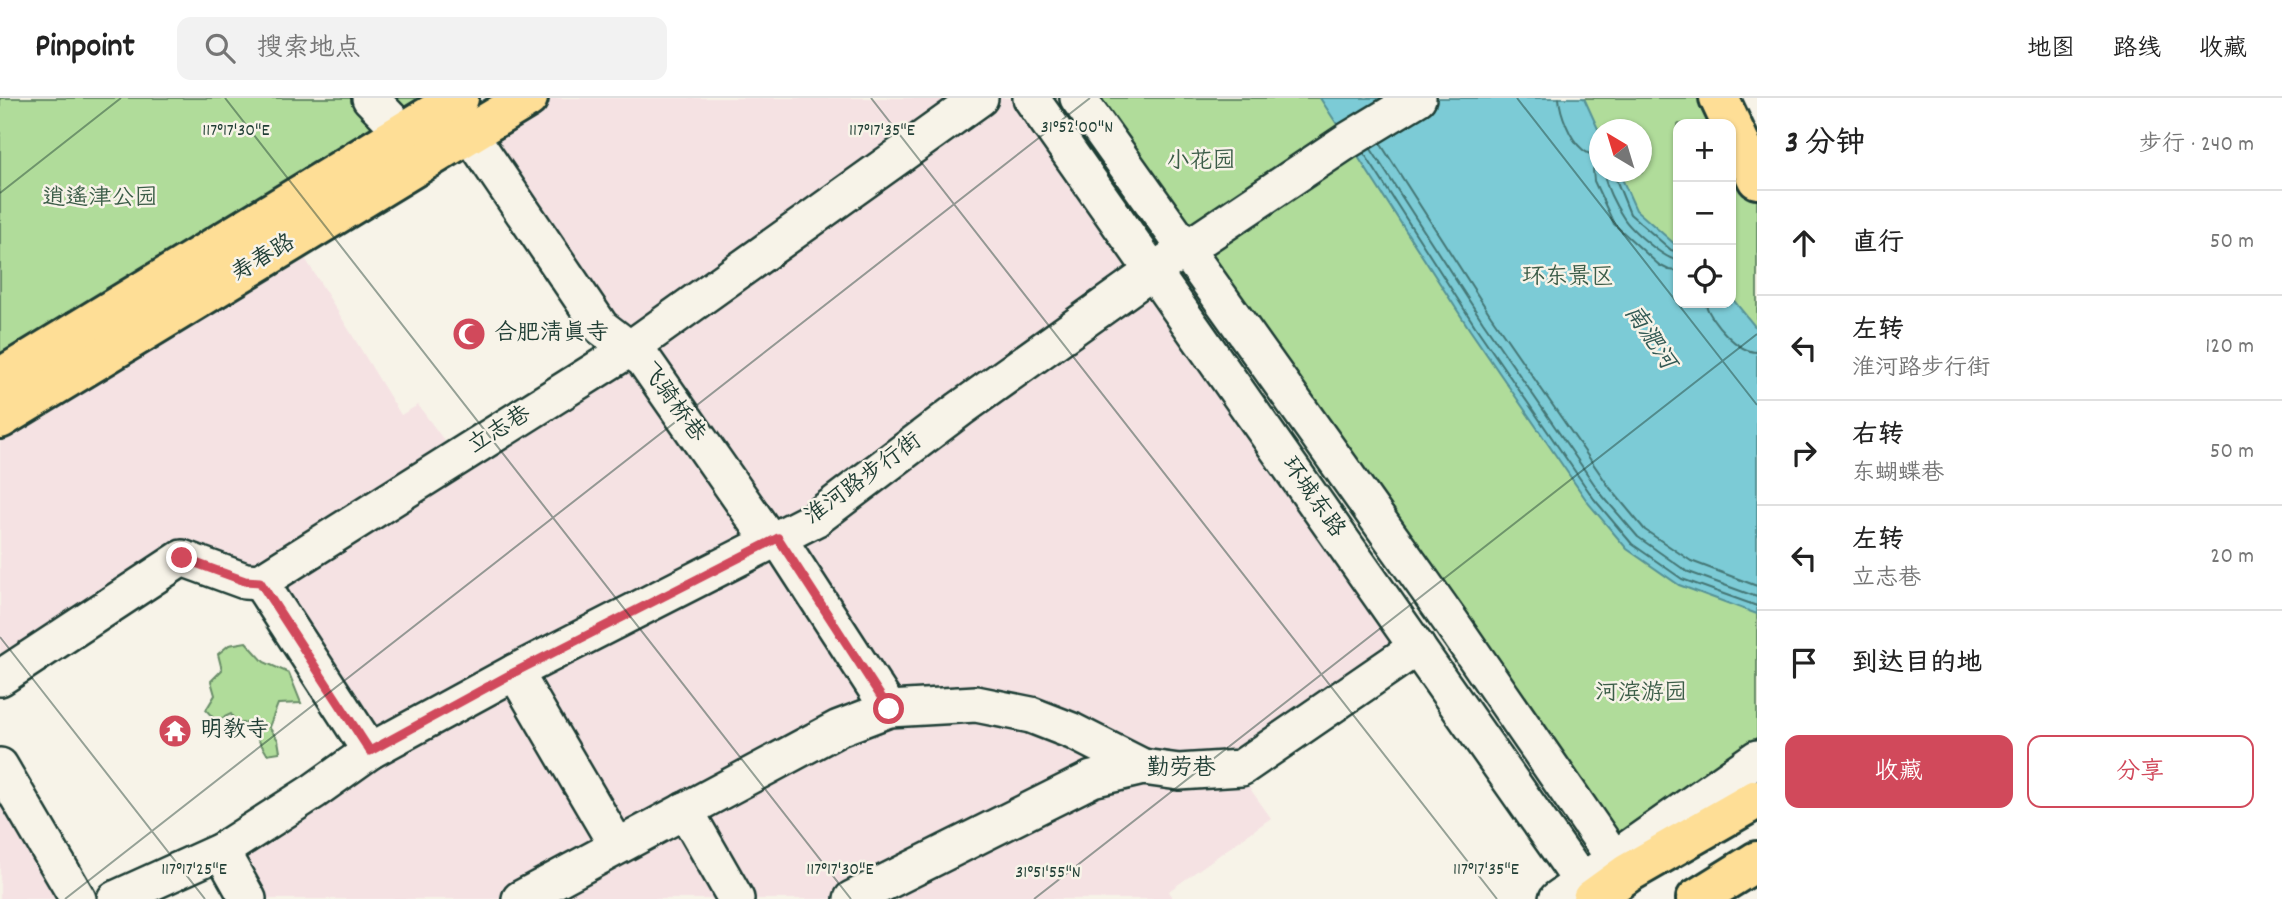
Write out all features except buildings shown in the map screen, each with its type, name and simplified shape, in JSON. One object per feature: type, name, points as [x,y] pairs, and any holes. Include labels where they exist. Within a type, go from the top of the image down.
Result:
[{"type":"main road","name":"寿春路","points":[[2,373],[459,98]]},
{"type":"main road","name":"寿春路","points":[[0,419],[528,98]]},
{"type":"main road","points":[[1719,98],[1757,179]]},
{"type":"main road","points":[[1581,894],[1621,865],[1757,799]]},
{"type":"main road","points":[[1696,899],[1757,861]]},
{"type":"street","points":[[370,98],[403,132]]},
{"type":"street","name":"立志巷","points":[[260,582],[628,350],[980,98]]},
{"type":"street","name":"环城东路","points":[[1031,98],[1417,647],[1581,894]]},
{"type":"street","name":"环城东路","points":[[1078,98],[1621,865]]},
{"type":"street","name":"淮河路步行街","points":[[115,899],[221,850],[314,791],[370,751],[515,672],[815,519],[960,409],[1153,271],[1347,141],[1418,98]]},
{"type":"street","name":"飞骑桥巷","points":[[470,134],[601,327],[644,360],[775,540],[889,709]]},
{"type":"street","points":[[0,678],[182,558],[245,581],[260,582],[370,751]]},
{"type":"street","name":"勤劳巷","points":[[852,899],[1092,779],[1143,767],[1179,772],[1241,768],[1417,647]]},
{"type":"street","points":[[515,672],[617,846]]},
{"type":"street","points":[[520,899],[839,728],[889,709],[976,704],[1031,715],[1072,731],[1143,767]]},
{"type":"street","points":[[1621,865],[1757,758]]},
{"type":"street","points":[[0,766],[78,899]]},
{"type":"street","points":[[685,810],[736,899]]},
{"type":"street","points":[[221,850],[248,899]]},
{"type":"shaded area","points":[[528,98],[1031,98],[1417,647],[1236,769],[1271,818],[1169,891],[1173,899],[248,899],[221,851],[370,750],[260,582],[182,558],[0,678],[0,419],[294,240],[401,415],[418,405],[457,458],[628,351],[470,134]]},
{"type":"shaded area","points":[[0,766],[78,899],[0,899]]},
{"type":"green space","name":"逍遥津公园","points":[[0,98],[459,98],[0,378]]},
{"type":"green space","points":[[1077,98],[1719,98],[1729,119],[1673,119],[1673,308],[1736,308],[1736,134],[1757,179],[1757,758],[1613,857]]},
{"type":"green space","points":[[246,642],[264,662],[289,673],[301,703],[278,704],[269,727],[278,740],[280,752],[267,754],[248,723],[236,723],[231,714],[216,721],[206,710],[215,695],[211,681],[222,670],[218,654],[229,645]]},
{"type":"water","name":"环东景区","points":[[1320,98],[1584,98],[1594,119],[1589,119],[1589,182],[1623,182],[1636,210],[1673,243],[1673,308],[1736,308],[1736,303],[1757,329],[1757,614],[1679,585],[1627,549],[1589,504],[1470,330]]},
{"type":"place","name":"合肥清真寺","points":[[469,334]]},
{"type":"place","name":"明教寺","points":[[175,731]]},
{"type":"route","points":[[182,558],[245,581],[260,582],[370,751],[515,672],[778,538],[889,709]]},
{"type":"park label","name":"小花园","points":[[1201,162]]},
{"type":"park label","name":"河滨游园","points":[[1641,694]]},
{"type":"water label","name":"南淝河","points":[[1649,338]]}]
